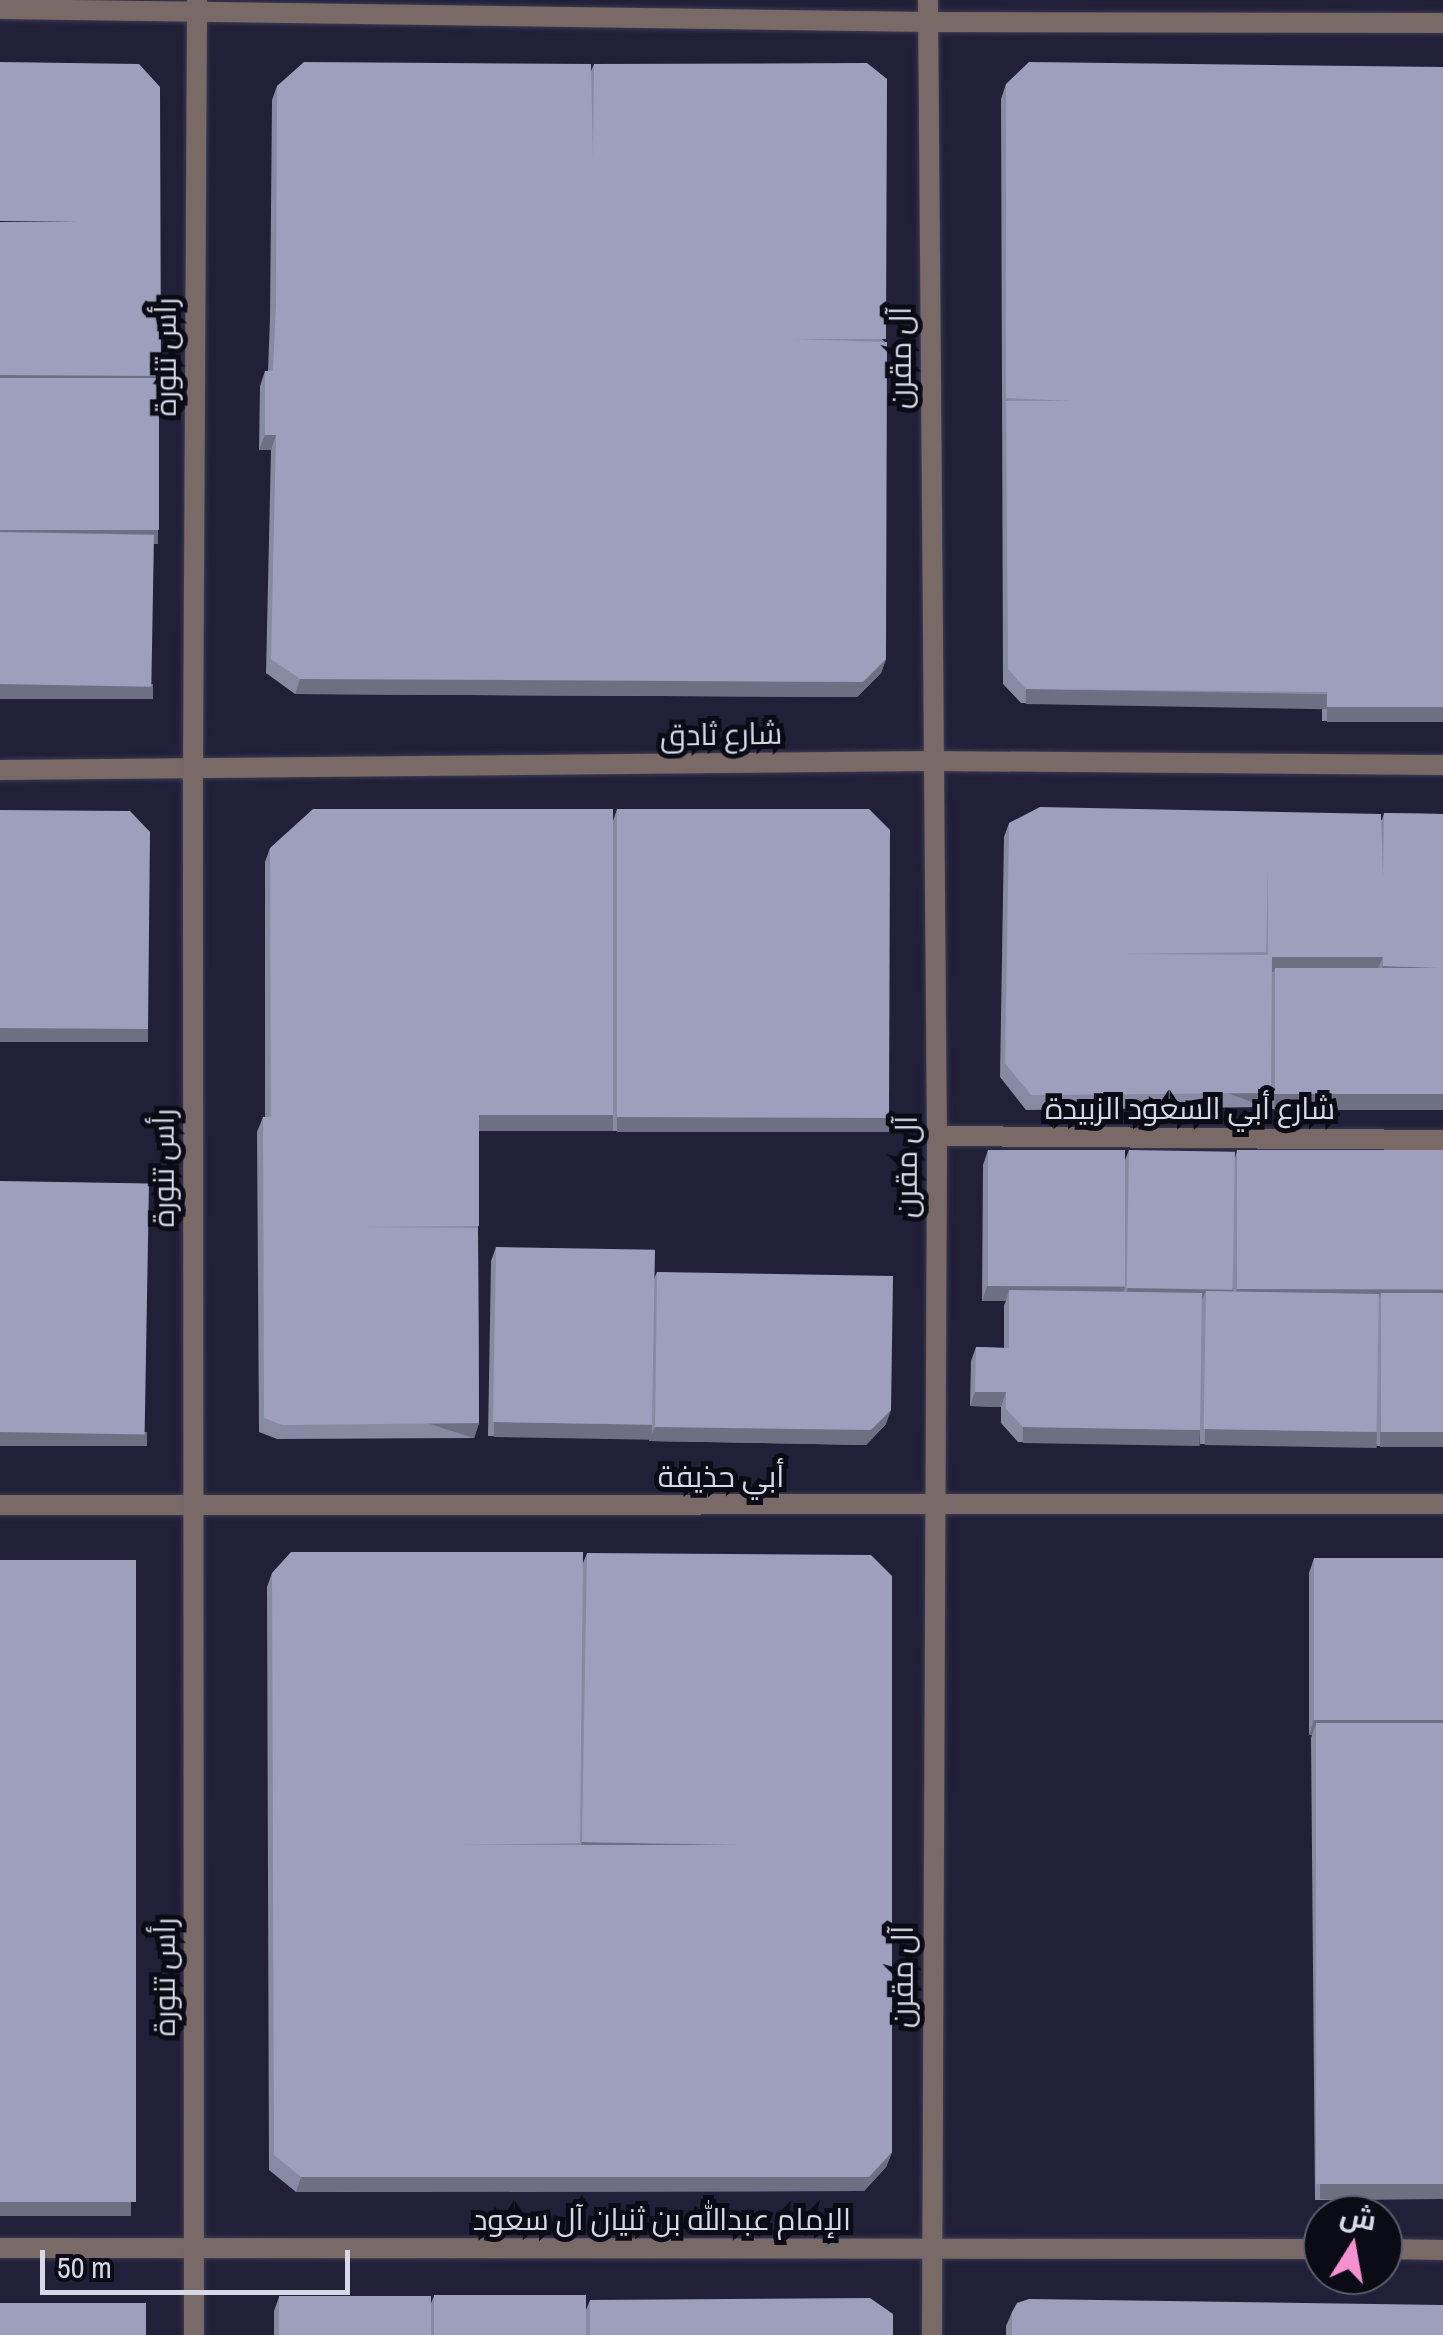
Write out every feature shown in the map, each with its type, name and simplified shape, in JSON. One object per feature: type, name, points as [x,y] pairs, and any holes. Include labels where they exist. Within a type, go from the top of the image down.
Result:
[{"type":"street","name":"آل مقرن","points":[[928,0],[931,762],[937,1136],[932,2335]]},
{"type":"street","points":[[0,10],[198,6],[928,22],[1443,24]]},
{"type":"street","name":"رأس تنورة","points":[[194,2335],[192,770],[198,6]]},
{"type":"street","name":"شارع ثادق","points":[[0,770],[931,762],[1443,765]]},
{"type":"street","name":"شارع أبي السعود الزبيدة","points":[[937,1136],[1443,1140]]},
{"type":"street","name":"أبي حذيفة","points":[[0,1505],[194,1508],[1443,1504]]},
{"type":"street","name":"الإمام عبدالله بن ثنيان آل سعود","points":[[0,2248],[1303,2249]]},
{"type":"street","points":[[1403,2250],[1443,2250]]},
{"type":"building","points":[[0,62],[139,64],[160,87],[161,376],[0,375],[0,222],[78,222],[0,221]]},
{"type":"building","points":[[304,62],[591,64],[593,158],[594,64],[867,63],[887,79],[886,339],[794,339],[887,342],[886,659],[863,682],[300,679],[271,659],[276,435],[265,435],[265,371],[273,371],[276,304],[277,86]]},
{"type":"building","points":[[1029,62],[1443,67],[1443,707],[1327,707],[1327,692],[1026,689],[1008,669],[1006,401],[1071,401],[1006,398],[1006,84]]},
{"type":"building","points":[[0,378],[159,378],[159,530],[0,530]]},
{"type":"building","points":[[0,532],[154,535],[151,687],[0,684]]},
{"type":"building","points":[[1040,807],[1381,814],[1383,880],[1384,813],[1443,814],[1443,968],[1383,966],[1383,957],[1272,957],[1271,1093],[1031,1095],[1005,1063],[1009,823]],"holes":[[[1268,869],[1268,955],[1124,954],[1266,952]]]},
{"type":"building","points":[[313,809],[613,809],[613,1115],[479,1115],[479,1226],[364,1227],[478,1228],[479,1423],[282,1425],[264,1418],[263,1117],[271,1117],[270,848]]},
{"type":"building","points":[[617,809],[869,809],[890,830],[889,1118],[617,1117]]},
{"type":"building","points":[[0,810],[130,811],[150,832],[148,1029],[0,1028]]},
{"type":"building","points":[[1275,968],[1443,968],[1443,1094],[1275,1094]]},
{"type":"building","points":[[988,1150],[1125,1150],[1125,1286],[988,1286]]},
{"type":"building","points":[[1129,1150],[1235,1152],[1233,1290],[1127,1288]]},
{"type":"building","points":[[1237,1150],[1443,1150],[1443,1289],[1237,1289]]},
{"type":"building","points":[[0,1181],[149,1184],[145,1435],[0,1432]]},
{"type":"building","points":[[496,1247],[655,1250],[652,1425],[493,1422]]},
{"type":"building","points":[[657,1272],[893,1276],[891,1410],[871,1430],[655,1427]]},
{"type":"building","points":[[1009,1290],[1202,1293],[1200,1430],[1023,1427],[1006,1409],[1006,1392],[975,1392],[976,1347],[1009,1348]]},
{"type":"building","points":[[1206,1291],[1379,1294],[1377,1432],[1204,1429]]},
{"type":"building","points":[[1381,1293],[1443,1293],[1443,1432],[1381,1432]]},
{"type":"building","points":[[291,1552],[583,1552],[580,1843],[461,1845],[739,1845],[582,1842],[587,1553],[871,1555],[892,1576],[892,2152],[869,2177],[301,2177],[274,2155],[272,1573]]},
{"type":"building","points":[[1314,1558],[1443,1558],[1443,1720],[1314,1720]]},
{"type":"building","points":[[0,1560],[136,1560],[136,2202],[0,2202]]},
{"type":"building","points":[[1316,1723],[1443,1723],[1443,2184],[1316,2184]]},
{"type":"building","points":[[434,2295],[586,2295],[586,2335],[434,2335]]},
{"type":"building","points":[[279,2296],[431,2296],[431,2335],[279,2335]]},
{"type":"building","points":[[870,2298],[893,2314],[893,2335],[590,2335],[590,2300]]},
{"type":"building","points":[[1029,2299],[1443,2305],[1443,2335],[1012,2335],[1012,2312],[1017,2303]]},
{"type":"building","points":[[0,2303],[146,2303],[146,2335],[0,2335]]}]
